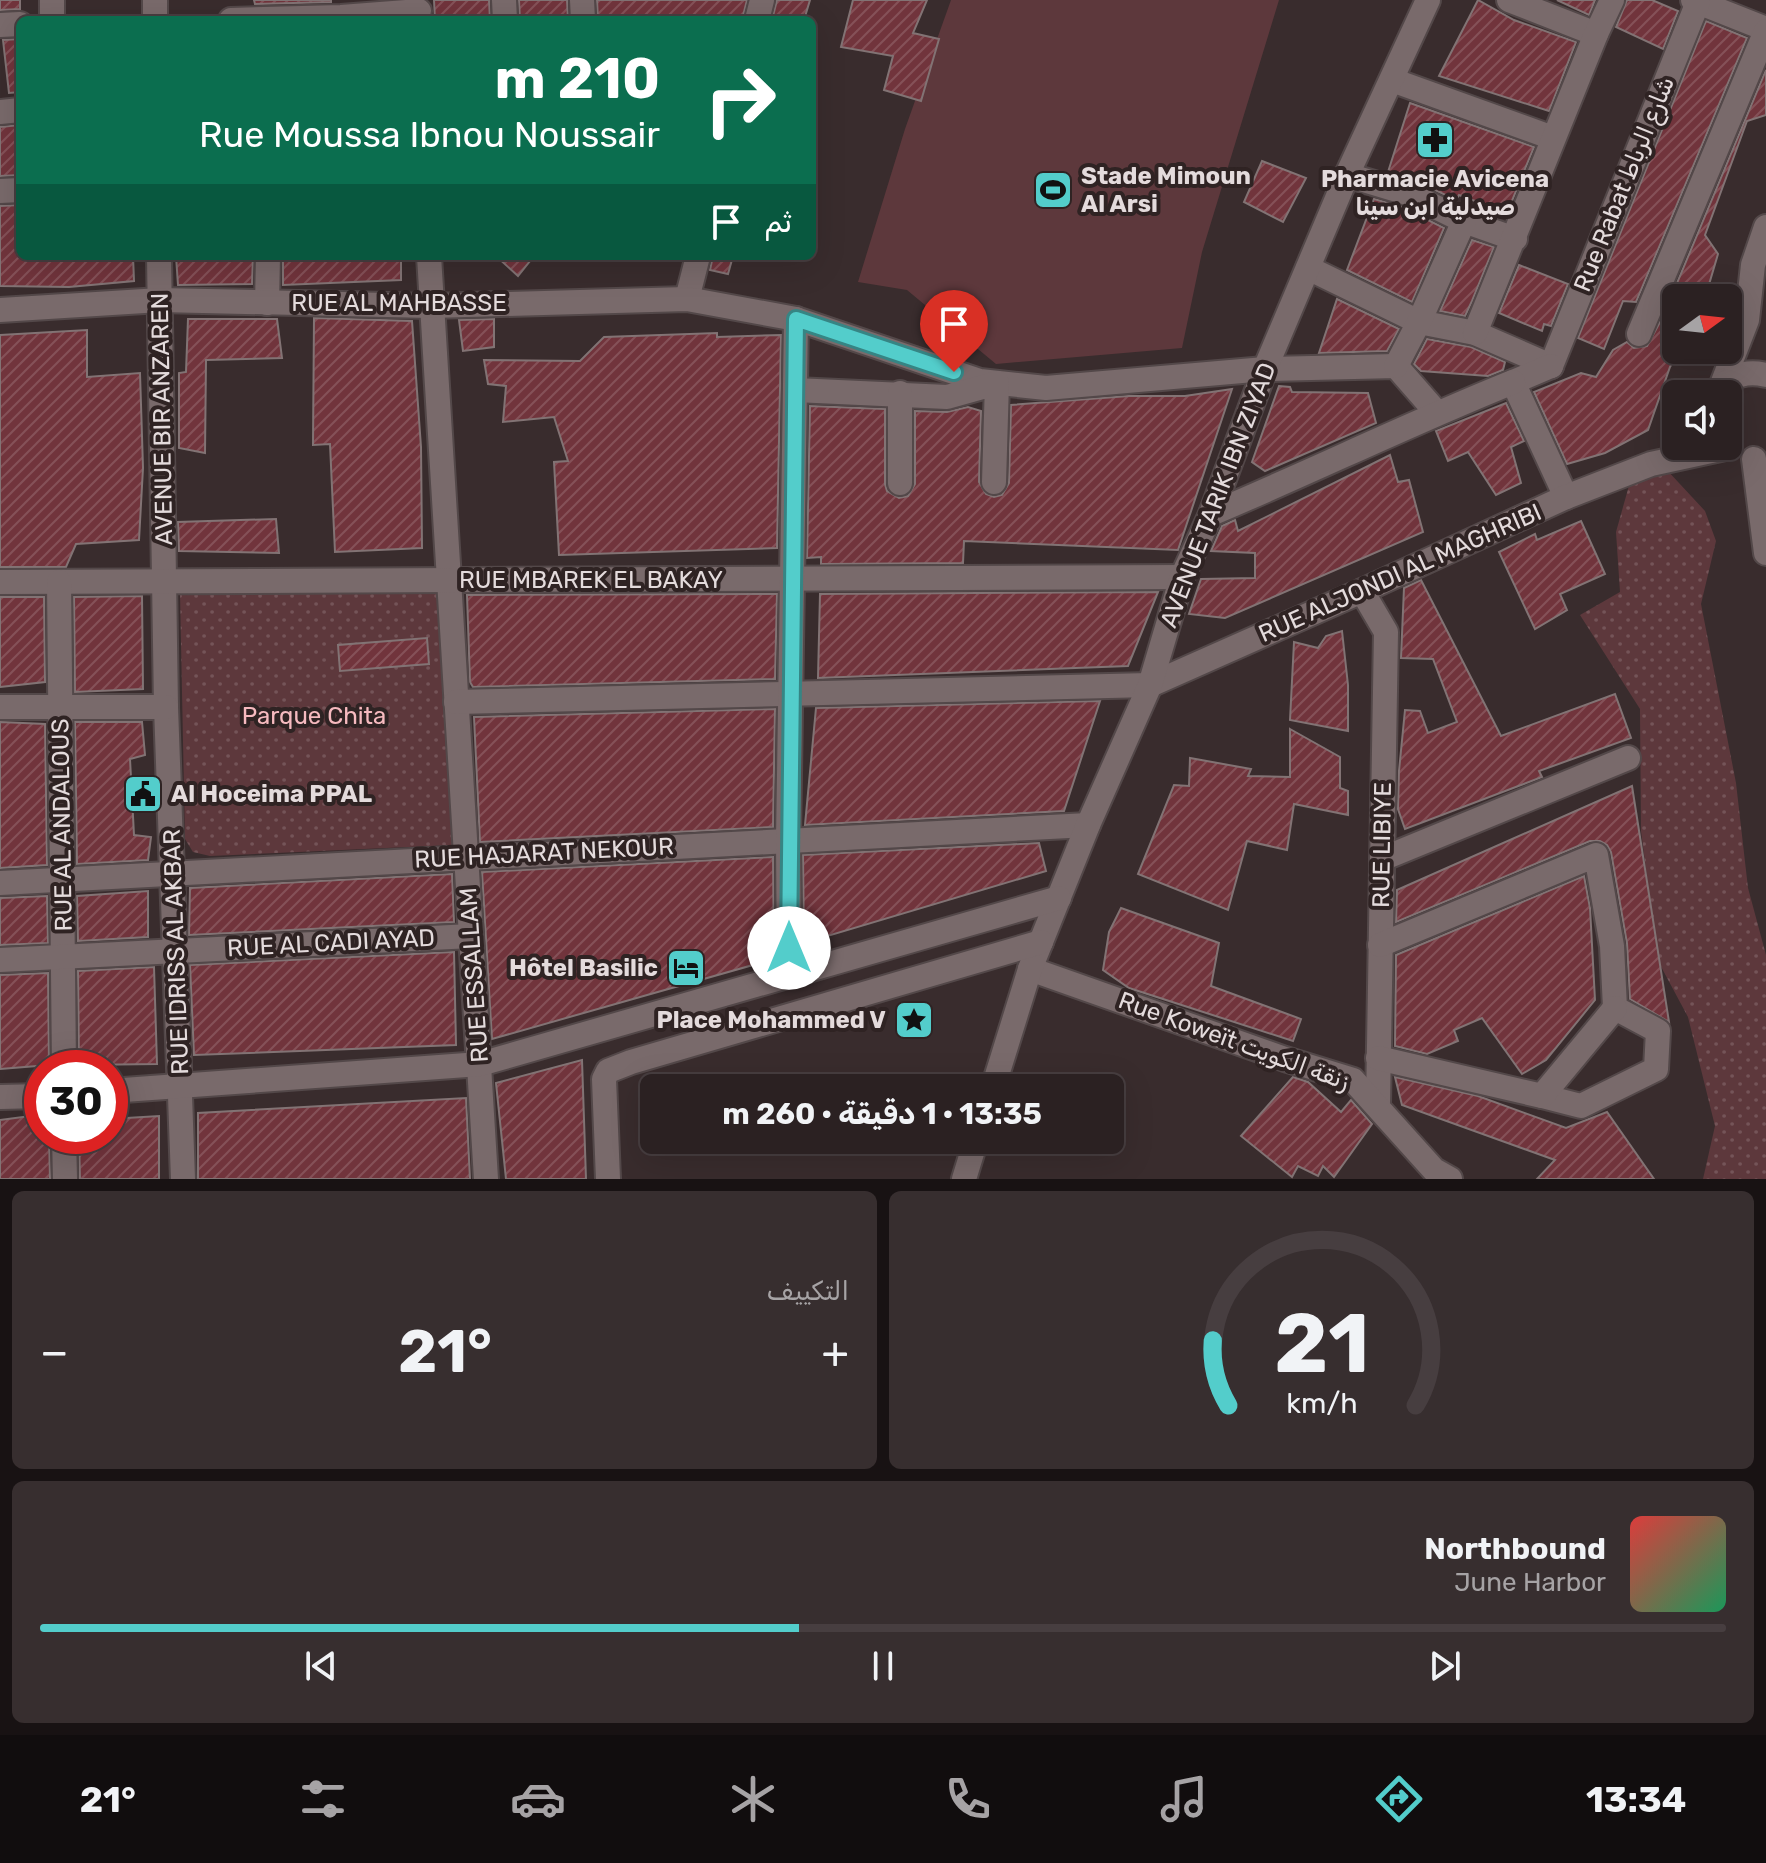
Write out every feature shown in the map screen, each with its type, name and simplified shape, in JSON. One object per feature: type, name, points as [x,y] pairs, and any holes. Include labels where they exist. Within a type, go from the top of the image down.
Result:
[{"type":"street","name":"AVENUE TARIK IBN ZIYAD","points":[[997,1074],[1030,969],[1088,825],[1150,685],[1182,577],[1211,514],[1265,369],[1347,175],[1428,0]]},
{"type":"street","points":[[1509,0],[1596,34]]},
{"type":"street","points":[[1475,333],[1612,0]]},
{"type":"street","points":[[1639,334],[1757,20],[1696,1]]},
{"type":"street","name":"Rue Rabat شارع الرباط","points":[[1551,366],[1696,1]]},
{"type":"street","points":[[360,16],[419,10]]},
{"type":"street","points":[[1392,80],[1553,138]]},
{"type":"street","points":[[1347,175],[1407,193],[1464,221],[1515,239]]},
{"type":"street","points":[[1396,366],[1464,221]]},
{"type":"street","points":[[1733,380],[1743,373],[1761,374],[1753,265],[1766,227]]},
{"type":"street","name":"AVENUE BIR ANZAREN","points":[[159,260],[165,582]]},
{"type":"street","points":[[267,303],[268,260]]},
{"type":"street","name":"RUE ESSALLAM","points":[[429,260],[486,1179]]},
{"type":"street","points":[[687,299],[697,260]]},
{"type":"street","points":[[1308,268],[1419,322],[1475,333],[1551,366]]},
{"type":"street","name":"RUE AL MAHBASSE","points":[[0,310],[160,300],[431,306],[687,299],[796,319],[980,381],[997,383]]},
{"type":"street","points":[[1723,380],[1756,315]]},
{"type":"street","points":[[789,975],[788,840],[796,319]]},
{"type":"street","points":[[795,390],[947,397],[997,383],[1046,388],[1265,369],[1396,366]]},
{"type":"street","points":[[1396,366],[1437,413]]},
{"type":"street","points":[[1211,514],[1437,413],[1551,366]]},
{"type":"street","points":[[1513,382],[1566,497]]},
{"type":"street","points":[[994,482],[997,383]]},
{"type":"street","points":[[900,393],[900,483]]},
{"type":"street","name":"RUE ALJONDI AL MAGHRIBI","points":[[1651,464],[1662,455]]},
{"type":"street","points":[[1760,458],[1766,553]]},
{"type":"street","name":"RUE ALJONDI AL MAGHRIBI","points":[[1150,685],[1566,497],[1668,460]]},
{"type":"street","name":"RUE MBAREK EL BAKAY","points":[[0,582],[1182,577]]},
{"type":"street","name":"RUE AL ANDALOUS","points":[[59,582],[64,1050]]},
{"type":"street","name":"RUE IDRISS AL AKBAR","points":[[165,582],[166,707],[183,1179]]},
{"type":"street","name":"RUE LIBIYE","points":[[1362,591],[1386,632],[1378,1105]]},
{"type":"street","points":[[456,702],[1150,685]]},
{"type":"street","points":[[0,707],[166,707]]},
{"type":"street","points":[[1382,859],[1628,758]]},
{"type":"street","name":"RUE HAJARAT NEKOUR","points":[[0,883],[1088,825]]},
{"type":"street","points":[[1380,945],[1596,855],[1612,946],[1615,1008],[1542,1096]]},
{"type":"street","points":[[128,1090],[480,1064],[1059,898]]},
{"type":"street","name":"RUE AL CADI AYAD","points":[[0,960],[471,936]]},
{"type":"street","points":[[608,1179],[604,1079],[608,1071],[1041,942]]},
{"type":"street","name":"Rue Koweït زنقة الكويت","points":[[1030,969],[1353,1080],[1440,1176]]},
{"type":"street","points":[[1378,1058],[1581,1106],[1656,1069],[1658,1031],[1615,1008]]},
{"type":"street","points":[[0,1097],[24,1096]]},
{"type":"street","points":[[64,1154],[65,1179]]},
{"type":"street","points":[[964,1179],[972,1154]]},
{"type":"green space","name":"Stade Mimoun Al Arsi","points":[[951,0],[1279,0],[1202,252],[1182,348],[996,364],[907,290],[858,282],[905,129]]},
{"type":"green space","points":[[1666,469],[1705,511],[1716,541],[1701,604],[1736,783],[1748,888],[1766,955],[1766,1179],[1703,1179],[1715,1126],[1688,1017],[1658,961],[1641,831],[1640,709],[1580,615],[1620,592],[1616,532],[1630,482]]},
{"type":"green space","name":"Parque Chita","points":[[437,578],[452,845],[210,856],[193,852],[185,839],[180,593]]},
{"type":"building","points":[[0,0],[20,0],[20,9],[0,10]]},
{"type":"building","points":[[254,0],[331,0],[331,2],[255,4]]},
{"type":"building","points":[[434,0],[489,0],[490,16],[435,16]]},
{"type":"building","points":[[519,0],[567,0],[568,16],[520,16]]},
{"type":"building","points":[[597,0],[747,0],[743,16],[598,16]]},
{"type":"building","points":[[777,0],[810,0],[805,16],[773,16]]},
{"type":"building","points":[[853,0],[927,0],[913,33],[939,39],[921,101],[884,90],[893,56],[841,47]]},
{"type":"building","points":[[1478,0],[1514,20],[1576,42],[1549,111],[1439,76]]},
{"type":"building","points":[[1557,0],[1595,0],[1589,15]]},
{"type":"building","points":[[1627,0],[1652,0],[1678,11],[1663,49],[1616,27]]},
{"type":"building","points":[[1706,21],[1747,38],[1636,302],[1623,301],[1604,349],[1578,338]]},
{"type":"building","points":[[16,39],[16,92],[9,93],[3,40]]},
{"type":"building","points":[[1766,70],[1766,115],[1747,121],[1705,235],[1718,254],[1709,284],[1677,284]]},
{"type":"building","points":[[1410,103],[1534,147],[1507,213],[1459,195],[1456,200],[1414,180],[1388,172]]},
{"type":"building","points":[[16,125],[16,175],[0,176],[0,127]]},
{"type":"building","points":[[1262,161],[1306,178],[1283,222],[1244,202]]},
{"type":"building","points":[[1374,199],[1402,207],[1444,228],[1412,302],[1347,270]]},
{"type":"building","points":[[16,205],[16,260],[133,260],[134,281],[69,287],[0,286],[0,206]]},
{"type":"building","points":[[1472,240],[1494,247],[1472,301],[1465,316],[1440,311]]},
{"type":"building","points":[[176,260],[253,260],[252,284],[178,285]]},
{"type":"building","points":[[283,260],[401,260],[401,280],[283,285]]},
{"type":"building","points":[[500,260],[531,260],[518,276]]},
{"type":"building","points":[[712,260],[732,260],[728,274],[710,270]]},
{"type":"building","points":[[1519,265],[1568,284],[1551,326],[1544,324],[1542,331],[1499,313]]},
{"type":"building","points":[[1337,299],[1399,329],[1387,351],[1319,353]]},
{"type":"building","points":[[314,318],[412,321],[421,447],[422,548],[335,552],[330,444],[313,445]]},
{"type":"building","points":[[188,319],[277,319],[282,358],[206,360],[205,453],[179,448],[179,373],[186,372]]},
{"type":"building","points":[[494,319],[494,347],[463,351],[459,320]]},
{"type":"building","points":[[1660,322],[1662,364],[1672,364],[1665,380],[1662,380],[1662,390],[1648,430],[1605,453],[1567,464],[1534,392],[1581,373],[1596,377],[1613,350],[1627,342],[1634,348],[1647,346]]},
{"type":"building","points":[[87,330],[87,377],[140,373],[143,468],[139,540],[76,544],[66,567],[0,567],[0,335]]},
{"type":"building","points":[[717,333],[717,337],[781,335],[777,548],[559,555],[554,462],[568,461],[554,417],[503,422],[506,386],[488,384],[484,360],[580,361],[604,337]]},
{"type":"building","points":[[1427,339],[1471,347],[1505,362],[1503,370],[1488,376],[1421,371],[1414,364]]},
{"type":"building","points":[[1279,386],[1290,387],[1292,392],[1368,393],[1376,423],[1265,471],[1252,462]]},
{"type":"building","points":[[1232,389],[1178,550],[964,541],[963,563],[821,564],[821,557],[807,558],[810,406],[885,409],[885,484],[887,491],[899,498],[908,496],[915,484],[915,411],[947,412],[968,407],[981,411],[979,482],[986,494],[994,497],[1002,495],[1009,483],[1011,405],[1129,396],[1185,396]]},
{"type":"building","points":[[1506,403],[1524,441],[1511,447],[1521,483],[1496,495],[1468,452],[1448,461],[1436,431]]},
{"type":"building","points":[[1390,455],[1398,482],[1409,480],[1423,532],[1225,618],[1189,614],[1201,579],[1255,578],[1255,553],[1211,551],[1222,526],[1235,520],[1238,531]]},
{"type":"building","points":[[276,519],[279,553],[179,551],[178,522]]},
{"type":"building","points":[[1581,521],[1605,574],[1560,594],[1567,610],[1535,629],[1499,552],[1535,534],[1537,540]]},
{"type":"building","points":[[1421,580],[1501,736],[1615,694],[1631,738],[1539,771],[1542,777],[1405,829],[1398,809],[1405,710],[1420,711],[1428,733],[1457,722],[1433,659],[1401,658],[1404,588]]},
{"type":"building","points":[[1158,592],[1128,666],[818,678],[820,594]]},
{"type":"building","points":[[777,594],[775,679],[473,687],[470,682],[467,595]]},
{"type":"building","points":[[142,596],[143,689],[75,692],[74,597]]},
{"type":"building","points":[[0,597],[44,597],[45,682],[0,687]]},
{"type":"building","points":[[1342,631],[1348,685],[1348,731],[1290,720],[1294,642],[1318,648],[1326,636]]},
{"type":"building","points":[[427,638],[429,664],[340,671],[338,645]]},
{"type":"building","points":[[1100,701],[1064,811],[805,825],[816,708]]},
{"type":"building","points":[[775,709],[773,827],[480,842],[474,717]]},
{"type":"building","points":[[0,722],[45,724],[47,865],[0,868]]},
{"type":"building","points":[[75,722],[142,722],[145,755],[130,759],[134,835],[151,837],[148,860],[77,864]]},
{"type":"building","points":[[1290,729],[1340,757],[1340,788],[1348,791],[1348,815],[1294,804],[1287,850],[1247,841],[1228,910],[1138,874],[1174,785],[1189,786],[1190,758],[1251,769],[1248,776],[1290,777]]},
{"type":"building","points":[[1632,786],[1669,1022],[1630,999],[1627,943],[1611,852],[1600,841],[1590,841],[1396,922],[1397,890]]},
{"type":"building","points":[[1039,843],[1046,871],[804,943],[803,855]]},
{"type":"building","points":[[773,857],[774,959],[492,1039],[482,872]]},
{"type":"building","points":[[452,874],[454,922],[189,935],[190,888]]},
{"type":"building","points":[[1584,876],[1590,908],[1595,1000],[1546,1060],[1522,1074],[1482,1018],[1454,1030],[1458,1041],[1427,1054],[1395,1046],[1396,955]]},
{"type":"building","points":[[148,891],[148,937],[78,941],[77,896]]},
{"type":"building","points":[[47,896],[48,943],[0,945],[0,898]]},
{"type":"building","points":[[1121,908],[1219,943],[1211,986],[1301,1019],[1293,1041],[1129,988],[1103,970],[1109,932]]},
{"type":"building","points":[[454,952],[456,1045],[194,1055],[190,965]]},
{"type":"building","points":[[154,967],[157,1064],[128,1064],[128,1050],[79,1050],[78,971]]},
{"type":"building","points":[[48,973],[49,1050],[24,1050],[24,1067],[0,1069],[0,975]]},
{"type":"building","points":[[582,1060],[586,1179],[506,1179],[496,1083]]},
{"type":"building","points":[[1293,1077],[1308,1082],[1341,1112],[1351,1100],[1372,1124],[1334,1177],[1323,1166],[1318,1176],[1298,1166],[1292,1177],[1241,1136]]},
{"type":"building","points":[[1395,1077],[1478,1096],[1566,1128],[1607,1112],[1654,1179],[1537,1179],[1555,1160],[1402,1105]]},
{"type":"building","points":[[466,1098],[470,1179],[198,1179],[198,1113]]},
{"type":"building","points":[[159,1116],[159,1179],[80,1179],[79,1154],[128,1154],[128,1118]]},
{"type":"building","points":[[24,1117],[24,1154],[49,1154],[50,1179],[0,1179],[0,1120]]},
{"type":"place","name":"Pharmacie Avicena صيدلية ابن سينا","points":[[1435,140]]},
{"type":"place","name":"Stade Mimoun Al Arsi","points":[[1053,190]]},
{"type":"place","name":"Al Hoceima PPAL","points":[[143,794]]},
{"type":"place","name":"Hôtel Basilic","points":[[686,968]]},
{"type":"place","name":"Place Mohammed V","points":[[914,1020]]},
{"type":"route","points":[[789,948],[796,319],[954,372]]}]
